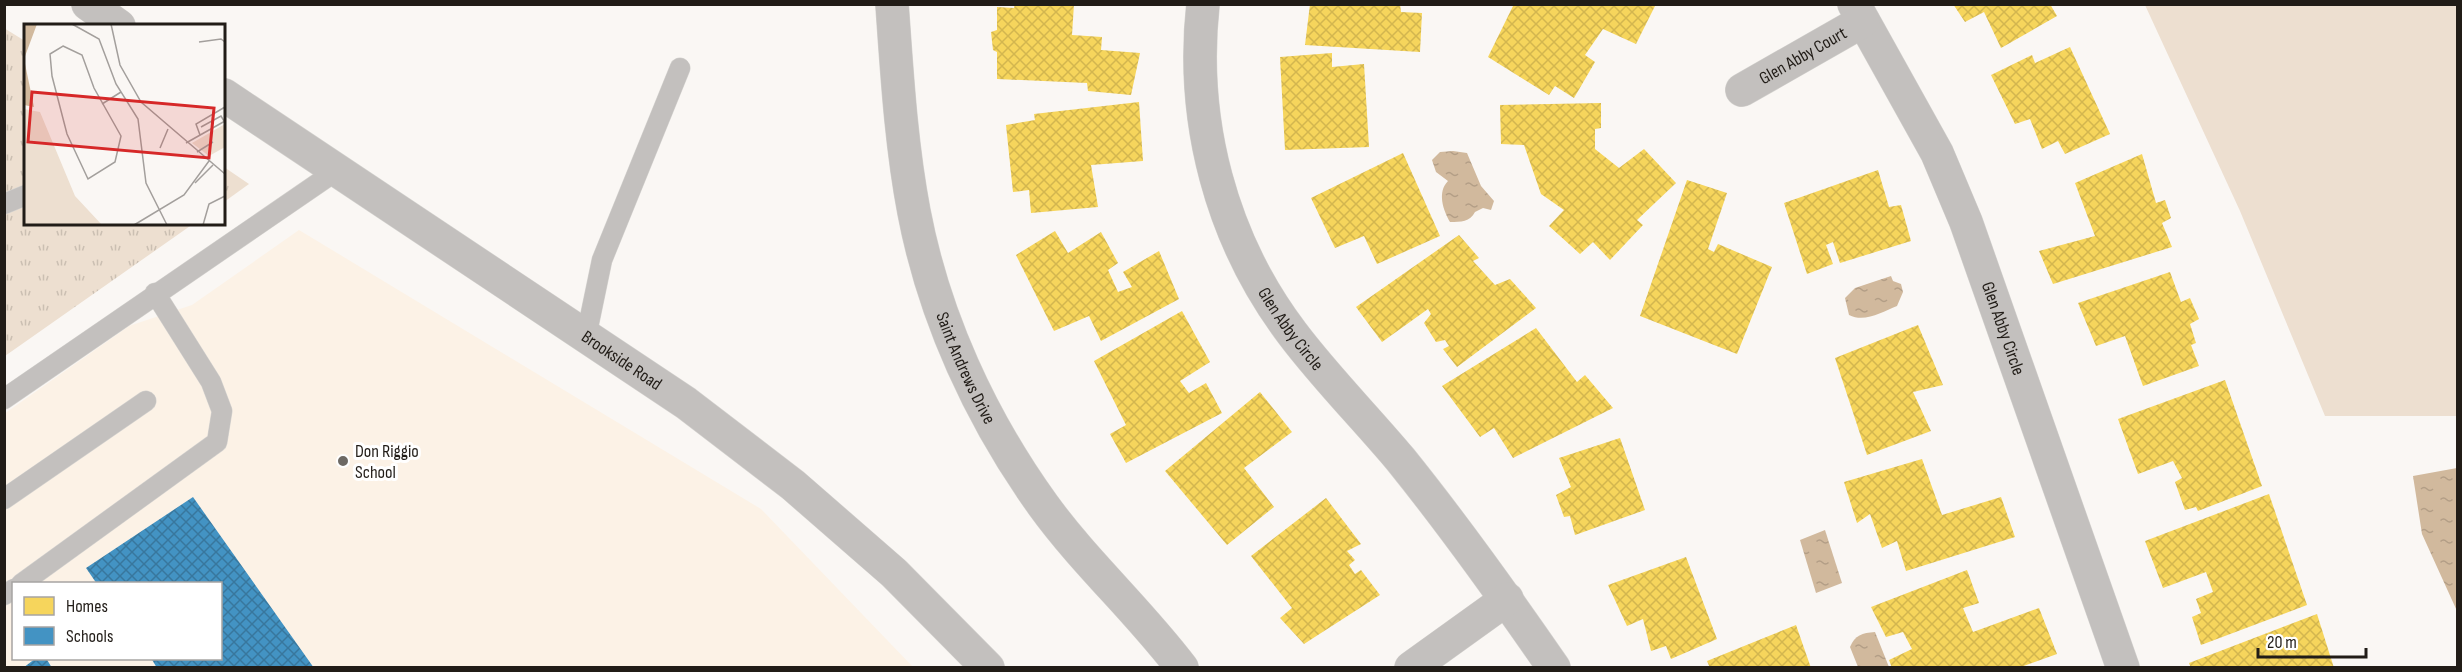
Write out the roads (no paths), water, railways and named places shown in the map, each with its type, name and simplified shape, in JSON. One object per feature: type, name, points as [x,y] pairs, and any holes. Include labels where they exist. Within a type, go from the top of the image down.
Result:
[{"type":"street","points":[[88,4],[116,24]]},
{"type":"street","name":"Saint Andrews Drive","points":[[892,4],[903,140],[914,214],[938,304],[969,378],[1000,440],[1044,506],[1182,668]]},
{"type":"street","name":"Glen Abby Circle","points":[[1203,4],[1199,55],[1203,120],[1218,188],[1237,239],[1262,288],[1292,333],[1401,461],[1507,599],[1554,668]]},
{"type":"street","name":"Glen Abby Circle","points":[[1859,13],[1937,153],[1966,222],[2123,668]]},
{"type":"street","name":"Glen Abby Court","points":[[1742,90],[1859,13]]},
{"type":"street","name":"Brookside Road","points":[[225,96],[686,403],[794,484],[894,573],[988,668]]},
{"type":"street","points":[[1411,668],[1507,599]]},
{"type":"lane","points":[[586,337],[602,260],[680,68]]},
{"type":"lane","points":[[4,399],[155,293],[336,171]]},
{"type":"lane","points":[[4,204],[24,196]]},
{"type":"lane","points":[[24,582],[217,442],[222,411],[211,382],[155,293]]},
{"type":"lane","points":[[4,499],[146,401]]},
{"type":"water","points":[[1440,152],[1467,153],[1481,186],[1494,201],[1491,210],[1483,208],[1475,212],[1468,220],[1450,222],[1443,207],[1442,196],[1448,181],[1436,172],[1432,160]]},
{"type":"water","points":[[1891,276],[1893,281],[1901,284],[1903,292],[1897,306],[1867,317],[1849,315],[1845,298],[1855,288]]},
{"type":"water","points":[[2458,468],[2457,611],[2422,534],[2413,476]]},
{"type":"water","points":[[1825,530],[1842,583],[1816,593],[1800,540]]},
{"type":"water","points":[[1875,632],[1889,667],[1858,667],[1850,647],[1859,635]]},
{"type":"place","name":"Don Riggio School","points":[[343,461]]}]
